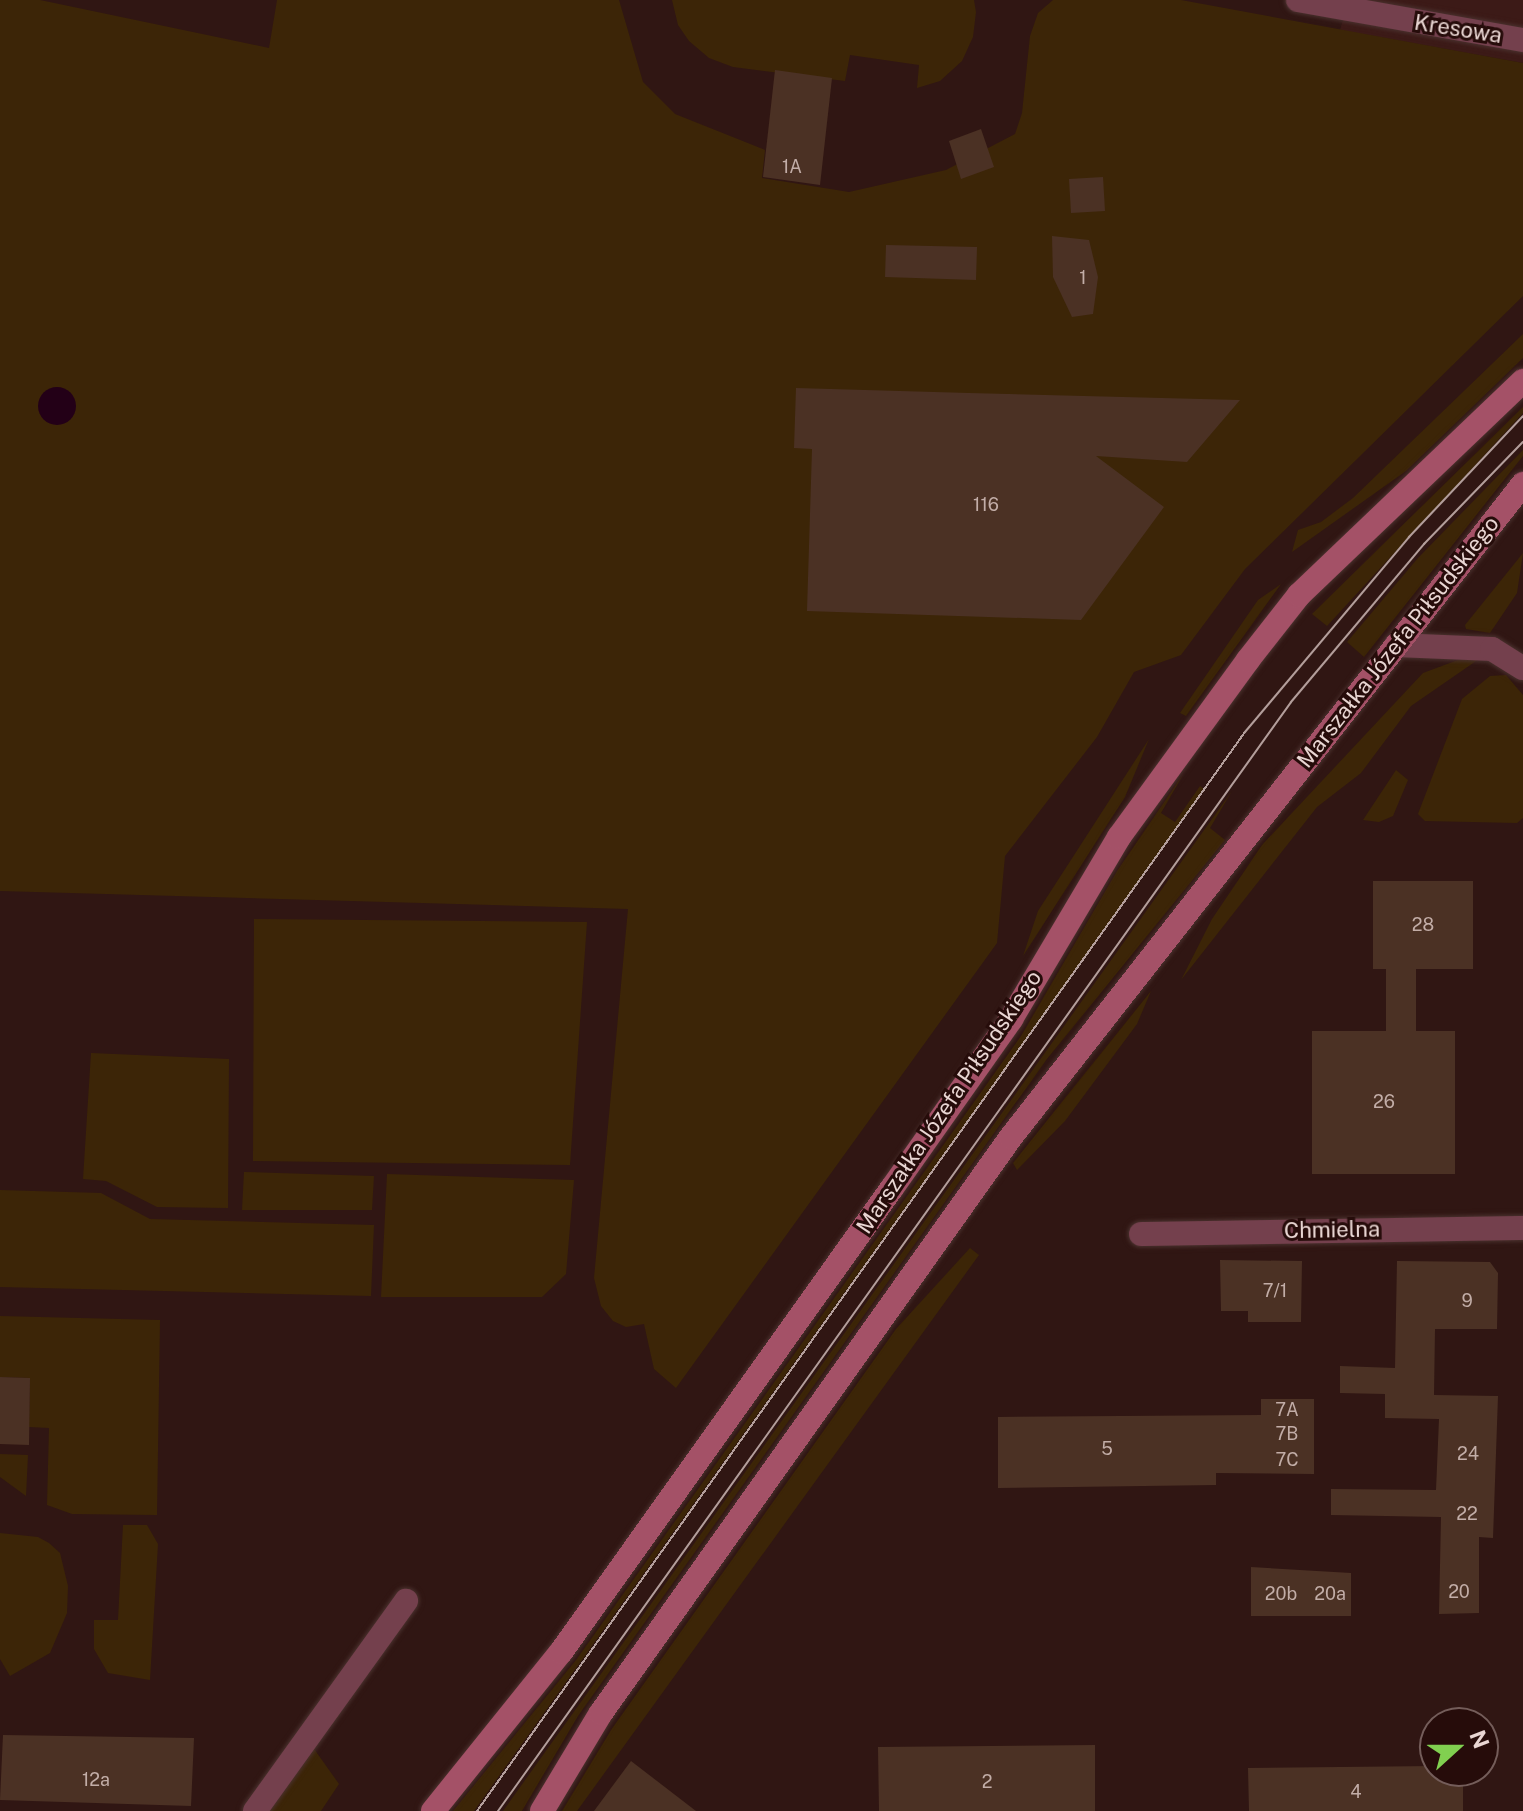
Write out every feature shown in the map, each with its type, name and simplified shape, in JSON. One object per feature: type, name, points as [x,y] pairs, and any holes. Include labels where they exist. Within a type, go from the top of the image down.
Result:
[{"type":"main road","name":"Marszałka Józefa Piłsudskiego","points":[[433,1811],[561,1652],[901,1175],[1011,1019],[1119,837],[1248,660],[1299,595],[1523,381]]},
{"type":"main road","name":"Marszałka Józefa Piłsudskiego","points":[[542,1811],[601,1713],[1020,1125],[1523,484]]},
{"type":"street","name":"Kresowa","points":[[1298,0],[1523,40]]},
{"type":"street","points":[[1396,645],[1492,649],[1523,668]]},
{"type":"street","name":"Chmielna","points":[[1141,1234],[1523,1228]]},
{"type":"street","points":[[255,1811],[406,1601]]},
{"type":"shaded area","points":[[0,0],[40,0],[269,48],[277,0],[619,0],[643,82],[675,114],[765,150],[762,178],[849,192],[946,170],[1015,134],[1022,113],[1030,36],[1038,13],[1053,0],[1181,0],[1523,63],[1523,296],[1245,569],[1181,655],[1134,672],[1097,737],[1005,856],[997,943],[676,1388],[654,1369],[644,1324],[626,1327],[613,1321],[601,1306],[594,1278],[628,909],[0,891]]},
{"type":"shaded area","points":[[672,0],[974,0],[976,12],[973,37],[962,61],[940,81],[917,88],[919,65],[850,55],[845,81],[733,67],[709,58],[689,41],[678,25]]},
{"type":"shaded area","points":[[1349,0],[1523,0],[1523,63],[1340,30]]},
{"type":"shaded area","points":[[1523,334],[1523,358],[1406,471],[1292,552],[1298,530],[1321,522],[1353,498]]},
{"type":"shaded area","points":[[57,387],[71,392],[76,406],[71,420],[57,425],[43,420],[38,406],[43,392]]},
{"type":"shaded area","points":[[1523,407],[1523,413],[1327,626],[1312,614]]},
{"type":"shaded area","points":[[1523,450],[1523,456],[1364,657],[1347,642],[1418,558]]},
{"type":"shaded area","points":[[1523,553],[1517,593],[1490,633],[1466,629],[1465,625]]},
{"type":"shaded area","points":[[1281,584],[1186,716],[1180,713],[1258,600]]},
{"type":"shaded area","points":[[1466,657],[1479,659],[1411,706],[1361,773],[1317,807],[1181,980],[1212,919],[1262,845],[1423,673]]},
{"type":"shaded area","points":[[1506,675],[1523,695],[1523,818],[1517,823],[1425,821],[1418,814],[1462,699],[1490,676]]},
{"type":"shaded area","points":[[1149,739],[1125,797],[1023,956],[1038,911]]},
{"type":"shaded area","points":[[1396,770],[1408,780],[1393,816],[1379,822],[1363,820]]},
{"type":"shaded area","points":[[1184,773],[1161,813],[1175,822],[1200,786],[1204,789],[474,1811],[453,1811],[576,1660],[1021,1036],[1117,871]]},
{"type":"shaded area","points":[[1232,791],[1210,828],[1225,840],[1047,1059],[578,1716],[522,1811],[503,1811]]},
{"type":"shaded area","points":[[254,919],[587,922],[570,1165],[253,1161]]},
{"type":"shaded area","points":[[1151,991],[1137,1024],[1065,1121],[1017,1170],[1013,1163]]},
{"type":"shaded area","points":[[91,1053],[229,1059],[228,1208],[157,1207],[106,1181],[83,1179]]},
{"type":"shaded area","points":[[244,1172],[374,1176],[372,1210],[242,1210]]},
{"type":"shaded area","points":[[387,1174],[574,1180],[566,1274],[542,1297],[381,1297]]},
{"type":"shaded area","points":[[0,1190],[101,1193],[150,1219],[374,1225],[371,1296],[0,1287]]},
{"type":"shaded area","points":[[970,1248],[979,1255],[577,1811],[562,1811],[611,1730],[896,1329]]},
{"type":"shaded area","points":[[0,1316],[160,1320],[157,1515],[72,1514],[47,1505],[49,1428],[29,1427],[30,1378],[0,1377]]},
{"type":"shaded area","points":[[0,1454],[28,1455],[26,1496],[0,1477]]},
{"type":"shaded area","points":[[123,1525],[147,1525],[158,1544],[150,1680],[108,1673],[94,1649],[94,1620],[118,1620]]},
{"type":"shaded area","points":[[0,1533],[38,1537],[49,1543],[60,1553],[68,1586],[67,1613],[50,1653],[10,1676],[0,1659]]},
{"type":"shaded area","points":[[312,1746],[339,1784],[321,1811],[268,1811]]},
{"type":"building","points":[[775,70],[832,78],[820,185],[763,177]]},
{"type":"building","points":[[981,129],[994,167],[961,179],[949,141]]},
{"type":"building","points":[[1103,177],[1105,211],[1071,213],[1069,179]]},
{"type":"building","points":[[1052,236],[1089,240],[1098,277],[1093,314],[1072,317],[1053,277]]},
{"type":"building","points":[[886,245],[977,247],[976,280],[885,277]]},
{"type":"building","points":[[796,388],[1240,400],[1187,462],[1096,456],[1164,507],[1081,620],[807,611],[812,449],[794,448]]},
{"type":"building","points":[[1373,881],[1473,881],[1473,969],[1416,969],[1416,1031],[1455,1031],[1455,1174],[1312,1174],[1312,1031],[1386,1031],[1386,969],[1373,969]]},
{"type":"building","points":[[1220,1260],[1302,1261],[1301,1322],[1248,1322],[1248,1311],[1221,1311]]},
{"type":"building","points":[[1397,1261],[1490,1262],[1498,1273],[1497,1329],[1435,1329],[1434,1395],[1498,1396],[1493,1538],[1479,1537],[1479,1613],[1439,1614],[1441,1517],[1331,1515],[1331,1489],[1436,1490],[1439,1419],[1385,1418],[1385,1394],[1340,1393],[1340,1366],[1395,1368]]},
{"type":"building","points":[[0,1377],[30,1378],[29,1445],[0,1444]]},
{"type":"building","points":[[1261,1399],[1314,1399],[1314,1474],[1216,1473],[1216,1485],[998,1488],[998,1417],[1261,1415]]},
{"type":"building","points":[[1251,1567],[1351,1573],[1351,1616],[1251,1616]]},
{"type":"building","points":[[3,1735],[194,1738],[191,1806],[0,1800]]},
{"type":"building","points":[[1095,1745],[1095,1811],[879,1811],[878,1747]]},
{"type":"building","points":[[631,1761],[696,1811],[594,1811]]},
{"type":"building","points":[[1419,1766],[1419,1787],[1463,1787],[1463,1811],[1249,1811],[1248,1768]]},
{"type":"tram line","points":[[477,1811],[1245,732],[1409,537],[1523,416]]},
{"type":"tram line","points":[[498,1811],[1291,702],[1424,544],[1523,442]]}]
